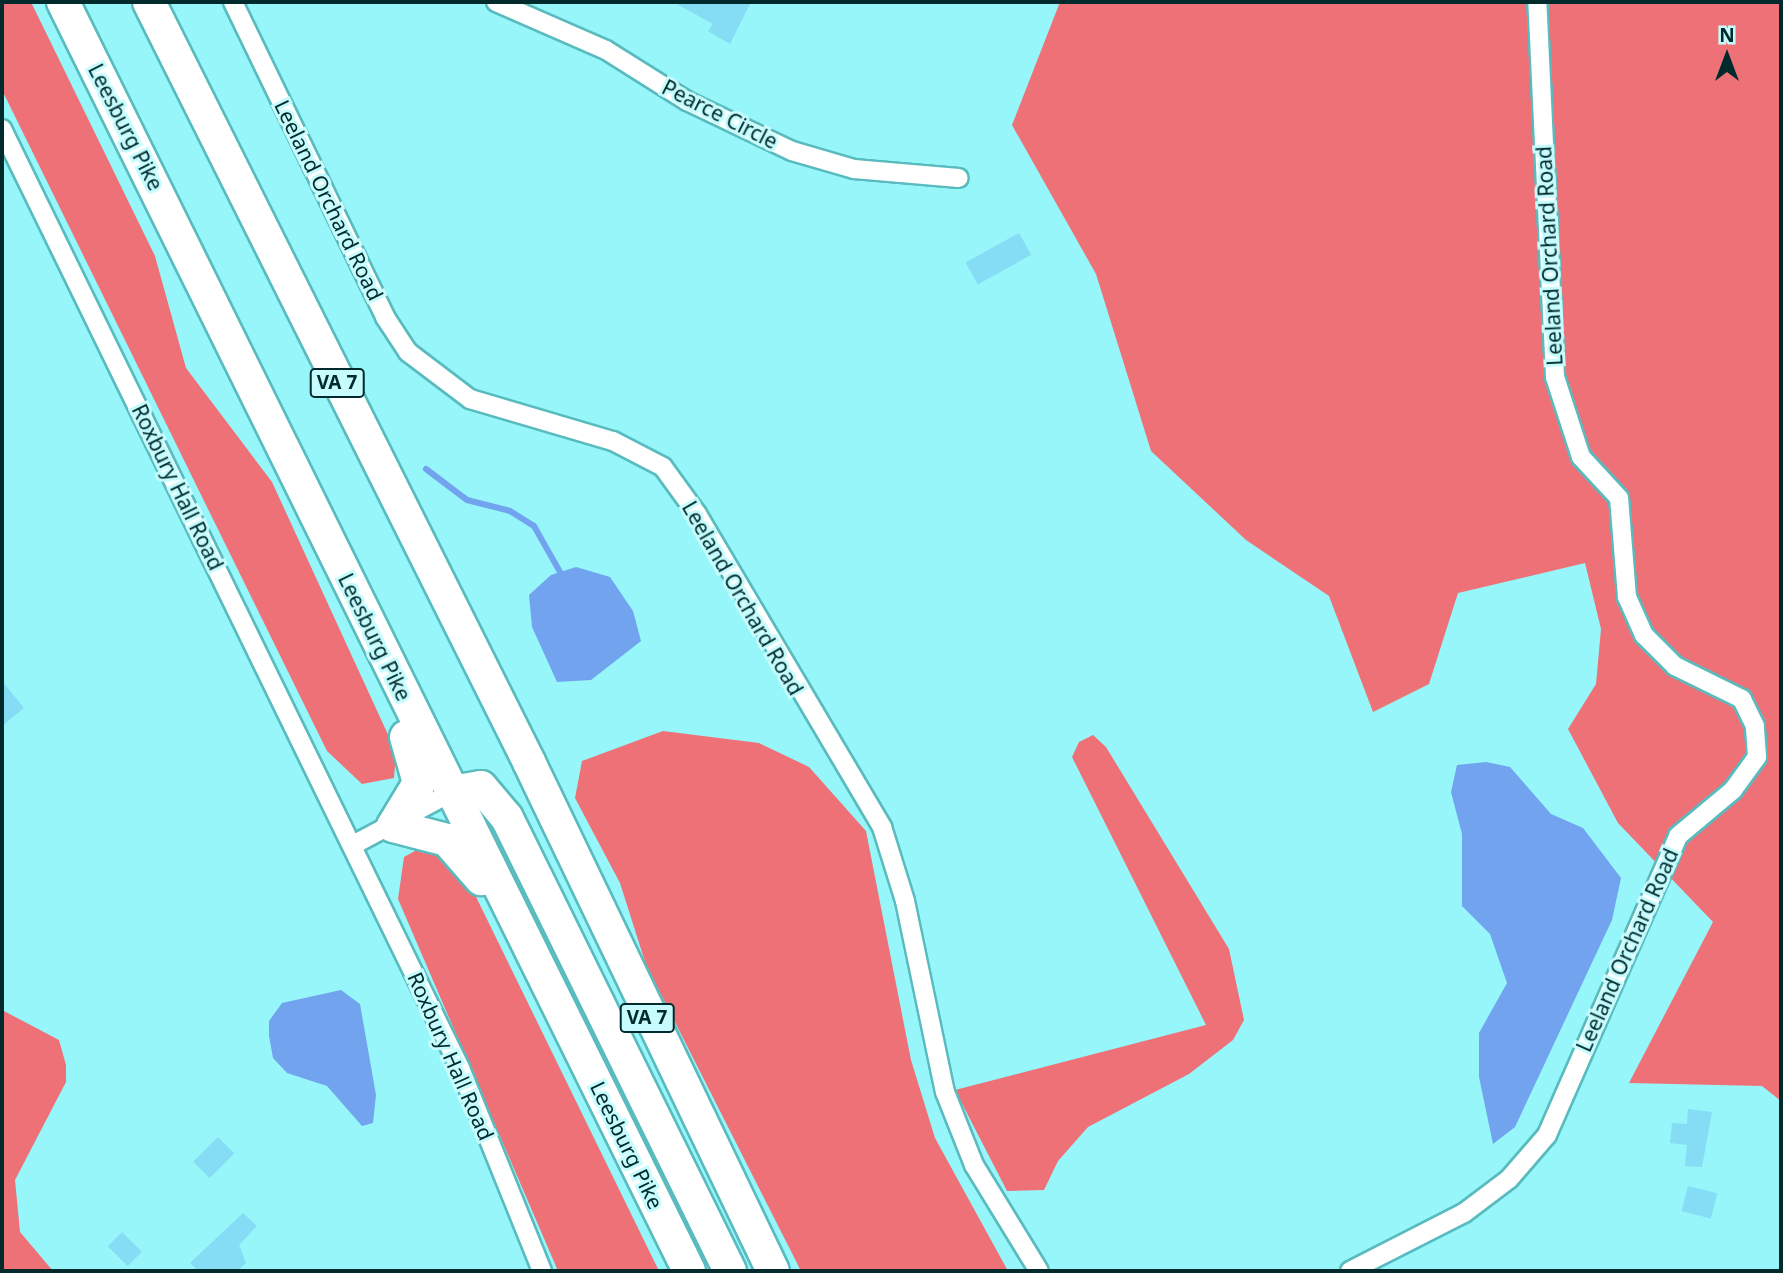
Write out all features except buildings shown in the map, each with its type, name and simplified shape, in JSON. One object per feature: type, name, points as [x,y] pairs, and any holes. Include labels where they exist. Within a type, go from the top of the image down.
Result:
[{"type":"highway","name":"Leesburg Pike","points":[[63,2],[689,1271]]},
{"type":"highway","name":"VA 7","points":[[149,2],[529,762],[773,1271]]},
{"type":"highway","points":[[371,631],[419,770],[415,794],[393,826],[447,840],[518,928]]},
{"type":"highway","points":[[452,792],[481,787],[507,818],[730,1271]]},
{"type":"street","name":"Leeland Orchard Road","points":[[233,2],[385,317],[408,352],[470,399],[612,441],[663,467],[697,514],[882,827],[905,901],[945,1092],[974,1165],[1038,1271]]},
{"type":"street","name":"Pearce Circle","points":[[496,2],[606,50],[687,101],[792,151],[854,169],[959,178]]},
{"type":"street","name":"Leeland Orchard Road","points":[[1350,1271],[1464,1213],[1510,1179],[1547,1135],[1678,836],[1733,790],[1756,757],[1755,726],[1742,699],[1675,666],[1644,635],[1627,597],[1619,498],[1580,457],[1555,376],[1537,2]]},
{"type":"street","name":"Roxbury Hall Road","points":[[2,129],[460,1068],[542,1271]]},
{"type":"street","points":[[353,845],[393,826],[452,792]]},
{"type":"shaded area","points":[[2,2],[31,2],[155,256],[186,368],[272,482],[396,752],[394,778],[362,784],[327,751],[2,90]]},
{"type":"shaded area","points":[[1060,2],[1781,2],[1781,1101],[1762,1086],[1629,1083],[1713,922],[1618,823],[1568,729],[1596,684],[1601,629],[1585,563],[1458,593],[1429,684],[1373,712],[1329,596],[1246,540],[1151,451],[1096,274],[1012,125]]},
{"type":"shaded area","points":[[663,731],[759,743],[809,767],[866,831],[911,1060],[935,1138],[1008,1271],[801,1271],[646,965],[620,883],[575,798],[582,761]]},
{"type":"shaded area","points":[[1093,735],[1106,747],[1229,949],[1244,1020],[1233,1040],[1189,1074],[1088,1127],[1058,1161],[1044,1190],[1007,1191],[955,1090],[1206,1025],[1072,757],[1079,742]]},
{"type":"shaded area","points":[[424,846],[458,860],[659,1271],[558,1271],[398,899],[404,857]]},
{"type":"shaded area","points":[[2,1010],[59,1040],[66,1065],[66,1082],[15,1180],[20,1232],[53,1271],[2,1271]]},
{"type":"water","points":[[576,567],[610,577],[633,611],[641,641],[591,680],[557,682],[532,627],[529,595],[551,575]]},
{"type":"water","points":[[1486,762],[1510,767],[1551,814],[1583,828],[1621,878],[1612,920],[1515,1127],[1493,1144],[1479,1077],[1479,1033],[1507,983],[1490,934],[1462,906],[1462,834],[1451,792],[1457,765]]},
{"type":"water","points":[[341,990],[360,1004],[376,1095],[373,1123],[362,1126],[327,1086],[287,1073],[273,1058],[269,1036],[269,1021],[282,1003]]},
{"type":"waterway","points":[[426,469],[467,500],[510,511],[534,526],[560,572]]}]
